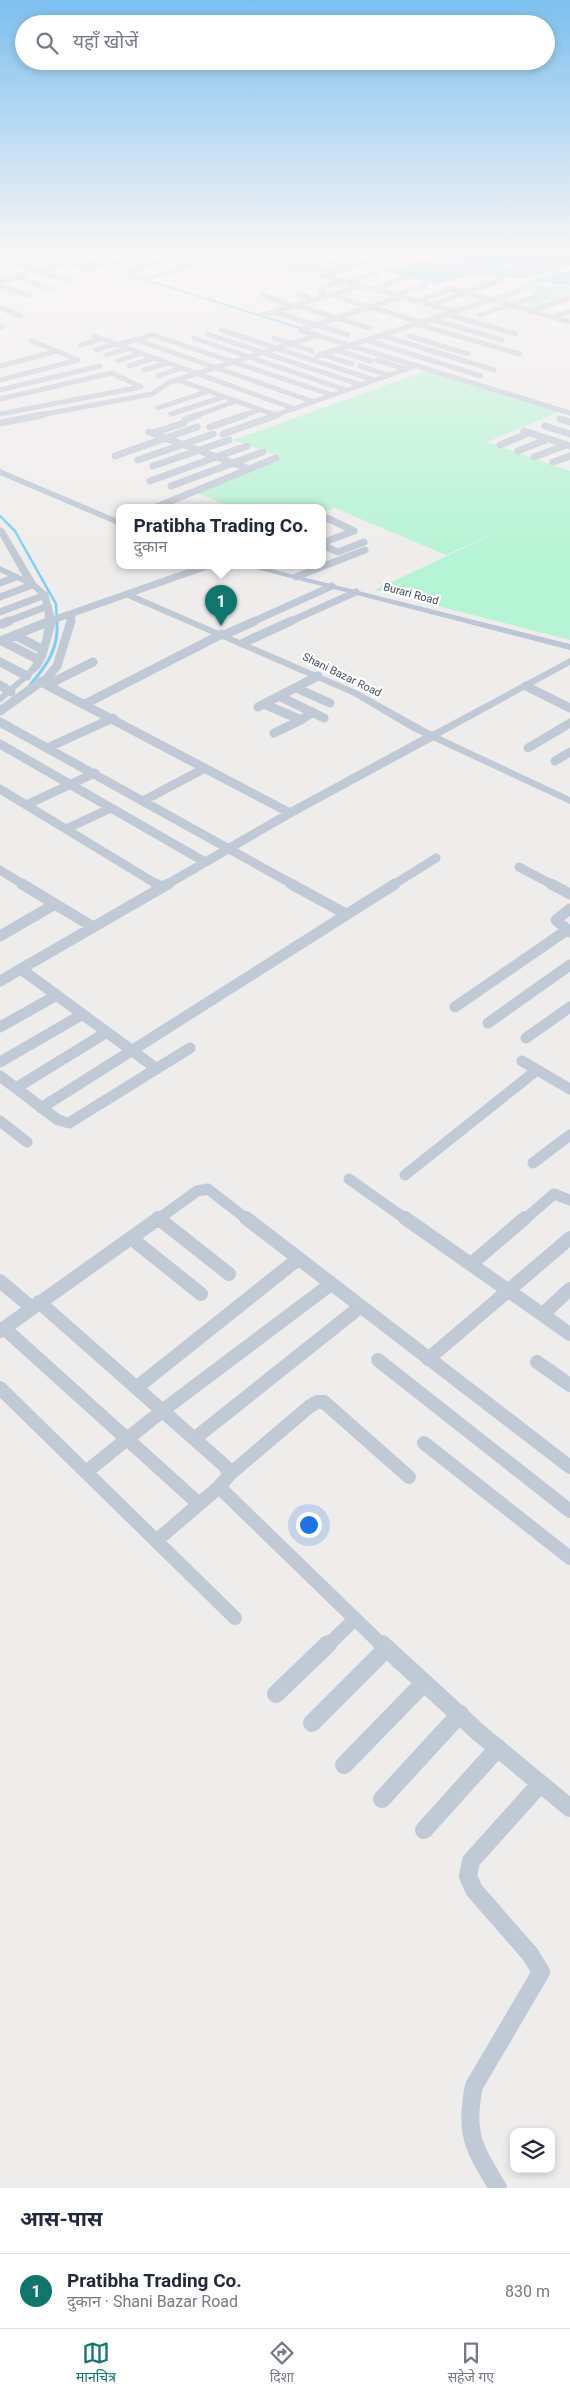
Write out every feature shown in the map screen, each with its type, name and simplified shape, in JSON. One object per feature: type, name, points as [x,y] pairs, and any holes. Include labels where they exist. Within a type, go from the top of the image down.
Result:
[{"type":"main road","points":[[0,472],[116,521]]},
{"type":"main road","name":"Burari Road","points":[[262,569],[570,647]]},
{"type":"street","points":[[0,366],[38,356]]},
{"type":"street","points":[[0,380],[78,360],[69,356]]},
{"type":"street","points":[[118,361],[131,356]]},
{"type":"street","points":[[149,356],[295,409]]},
{"type":"street","points":[[182,356],[314,402]]},
{"type":"street","points":[[217,356],[332,395]]},
{"type":"street","points":[[0,423],[152,394],[178,380],[253,356]]},
{"type":"street","points":[[273,356],[361,385]]},
{"type":"street","points":[[302,356],[374,380]]},
{"type":"street","points":[[323,356],[352,364]]},
{"type":"street","points":[[357,356],[405,370]]},
{"type":"street","points":[[389,356],[570,413]]},
{"type":"street","points":[[419,356],[481,376]]},
{"type":"street","points":[[449,356],[494,370]]},
{"type":"street","points":[[250,357],[346,390]]},
{"type":"street","points":[[129,366],[154,358]]},
{"type":"street","points":[[144,370],[168,363]]},
{"type":"street","points":[[224,434],[418,365]]},
{"type":"street","points":[[451,375],[478,365]]},
{"type":"street","points":[[0,390],[100,366]]},
{"type":"street","points":[[360,366],[388,375]]},
{"type":"street","points":[[158,376],[181,368]]},
{"type":"street","points":[[0,399],[25,402],[53,404],[141,387],[117,374],[109,373],[36,391],[25,402],[10,412],[0,414]]},
{"type":"street","points":[[95,376],[104,382]]},
{"type":"street","points":[[178,380],[275,416]]},
{"type":"street","points":[[76,381],[84,386]]},
{"type":"street","points":[[55,386],[62,391]]},
{"type":"street","points":[[112,387],[120,392]]},
{"type":"street","points":[[36,391],[42,395]]},
{"type":"street","points":[[92,391],[100,396]]},
{"type":"street","points":[[158,408],[209,391]]},
{"type":"street","points":[[70,395],[77,400]]},
{"type":"street","points":[[171,414],[223,396]]},
{"type":"street","points":[[48,400],[53,404]]},
{"type":"street","points":[[236,402],[151,433],[249,469]]},
{"type":"street","points":[[0,404],[10,412]]},
{"type":"street","points":[[559,410],[570,405]]},
{"type":"street","points":[[138,460],[182,444],[259,410]]},
{"type":"street","points":[[560,419],[570,422]]},
{"type":"street","points":[[545,426],[570,434]]},
{"type":"street","points":[[115,456],[197,427]]},
{"type":"street","points":[[500,445],[526,432],[568,445]]},
{"type":"street","points":[[518,451],[548,439]]},
{"type":"street","points":[[153,466],[229,440]]},
{"type":"street","points":[[534,457],[568,445]]},
{"type":"street","points":[[150,481],[247,446]]},
{"type":"street","points":[[171,486],[263,452]]},
{"type":"street","points":[[570,456],[555,462],[570,466]]},
{"type":"street","points":[[163,504],[276,458]]},
{"type":"street","points":[[326,517],[354,530],[326,542]]},
{"type":"street","points":[[0,529],[32,585]]},
{"type":"street","points":[[326,546],[338,552],[364,542]]},
{"type":"street","points":[[326,564],[347,559],[365,550]]},
{"type":"street","points":[[326,562],[330,563]]},
{"type":"street","points":[[0,569],[32,585],[45,595],[55,620],[39,660],[27,676],[0,700]]},
{"type":"street","points":[[1,641],[70,614],[198,569]]},
{"type":"street","points":[[296,577],[312,569]]},
{"type":"street","points":[[0,583],[16,577]]},
{"type":"street","points":[[0,597],[32,585]]},
{"type":"street","points":[[85,704],[223,635],[332,586]]},
{"type":"street","points":[[243,643],[356,592]]},
{"type":"street","name":"Shani Bazar Road","points":[[126,594],[355,693],[432,736],[570,801]]},
{"type":"street","points":[[0,612],[45,595]]},
{"type":"street","points":[[1,623],[48,606]]},
{"type":"street","points":[[44,683],[57,666],[70,614]]},
{"type":"street","points":[[1,623],[43,650]]},
{"type":"street","points":[[1,641],[39,660]]},
{"type":"street","points":[[0,981],[290,813],[570,661]]},
{"type":"street","points":[[0,662],[27,676]]},
{"type":"street","points":[[0,711],[44,683],[93,662]]},
{"type":"street","points":[[313,712],[301,720],[261,705],[318,676]]},
{"type":"street","points":[[44,683],[290,813]]},
{"type":"street","points":[[0,685],[11,692]]},
{"type":"street","points":[[526,686],[570,708]]},
{"type":"street","points":[[296,688],[330,703]]},
{"type":"street","points":[[279,696],[324,718]]},
{"type":"street","points":[[560,703],[570,697]]},
{"type":"street","points":[[47,748],[112,718]]},
{"type":"street","points":[[0,722],[95,773],[227,849],[346,914]]},
{"type":"street","points":[[274,733],[297,722]]},
{"type":"street","points":[[528,748],[570,723]]},
{"type":"street","points":[[0,744],[204,862]]},
{"type":"street","points":[[555,761],[570,752]]},
{"type":"street","points":[[143,801],[205,768]]},
{"type":"street","points":[[26,805],[95,773]]},
{"type":"street","points":[[0,789],[161,887]]},
{"type":"street","points":[[66,829],[111,808]]},
{"type":"street","points":[[42,1108],[436,858]]},
{"type":"street","points":[[519,867],[570,894]]},
{"type":"street","points":[[0,870],[93,927]]},
{"type":"street","points":[[0,936],[55,904]]},
{"type":"street","points":[[455,1007],[568,931],[556,923],[556,920],[570,909]]},
{"type":"street","points":[[488,1023],[570,965]]},
{"type":"street","points":[[20,969],[157,1069]]},
{"type":"street","points":[[0,1028],[57,995]]},
{"type":"street","points":[[526,1038],[570,1007]]},
{"type":"street","points":[[0,1062],[83,1014]]},
{"type":"street","points":[[16,1088],[107,1032]]},
{"type":"street","points":[[0,1076],[63,1123],[69,1123],[190,1048]]},
{"type":"street","points":[[522,1061],[570,1088]]},
{"type":"street","points":[[405,1176],[537,1070]]},
{"type":"street","points":[[0,1121],[27,1142]]},
{"type":"street","points":[[533,1163],[570,1135]]},
{"type":"street","points":[[349,1179],[570,1334]]},
{"type":"street","points":[[199,1504],[2,1329],[197,1191],[208,1189],[570,1467]]},
{"type":"street","points":[[471,1264],[554,1194],[561,1194],[570,1200]]},
{"type":"street","points":[[158,1218],[229,1274]]},
{"type":"street","points":[[131,1238],[201,1294]]},
{"type":"street","points":[[428,1359],[570,1238]]},
{"type":"street","points":[[136,1388],[298,1259]]},
{"type":"street","points":[[0,1281],[36,1305],[136,1388],[224,1466],[230,1474]]},
{"type":"street","points":[[86,1472],[162,1411],[331,1284]]},
{"type":"street","points":[[542,1314],[570,1289]]},
{"type":"street","points":[[194,1439],[360,1307]]},
{"type":"street","points":[[378,1360],[570,1512]]},
{"type":"street","points":[[537,1362],[570,1385]]},
{"type":"street","points":[[0,1388],[235,1618]]},
{"type":"street","points":[[156,1540],[219,1487],[230,1474],[317,1402],[324,1402],[409,1477]]},
{"type":"street","points":[[424,1443],[570,1558]]},
{"type":"street","points":[[219,1487],[354,1620],[423,1684],[570,1808]]},
{"type":"street","points":[[276,1694],[354,1620]]},
{"type":"street","points":[[312,1723],[386,1649]]},
{"type":"street","points":[[344,1765],[423,1684]]},
{"type":"street","points":[[382,1799],[460,1714]]},
{"type":"street","points":[[424,1830],[498,1748]]},
{"type":"street","points":[[498,2188],[474,2147],[469,2133],[470,2103],[474,2086],[541,1972],[534,1959],[474,1890],[468,1881],[467,1871],[472,1861],[540,1784]]},
{"type":"green space","points":[[429,370],[559,412],[487,442],[570,471],[570,640],[375,590],[510,526],[446,555],[335,508],[326,511],[326,504],[224,504],[197,493],[281,457],[233,440]]},
{"type":"waterway","points":[[0,516],[15,531],[56,604],[57,622]]},
{"type":"waterway","points":[[30,685],[42,671],[51,656],[56,640],[57,622]]},
{"type":"place","name":"Pratibha Trading Co.","points":[[221,626]]}]
